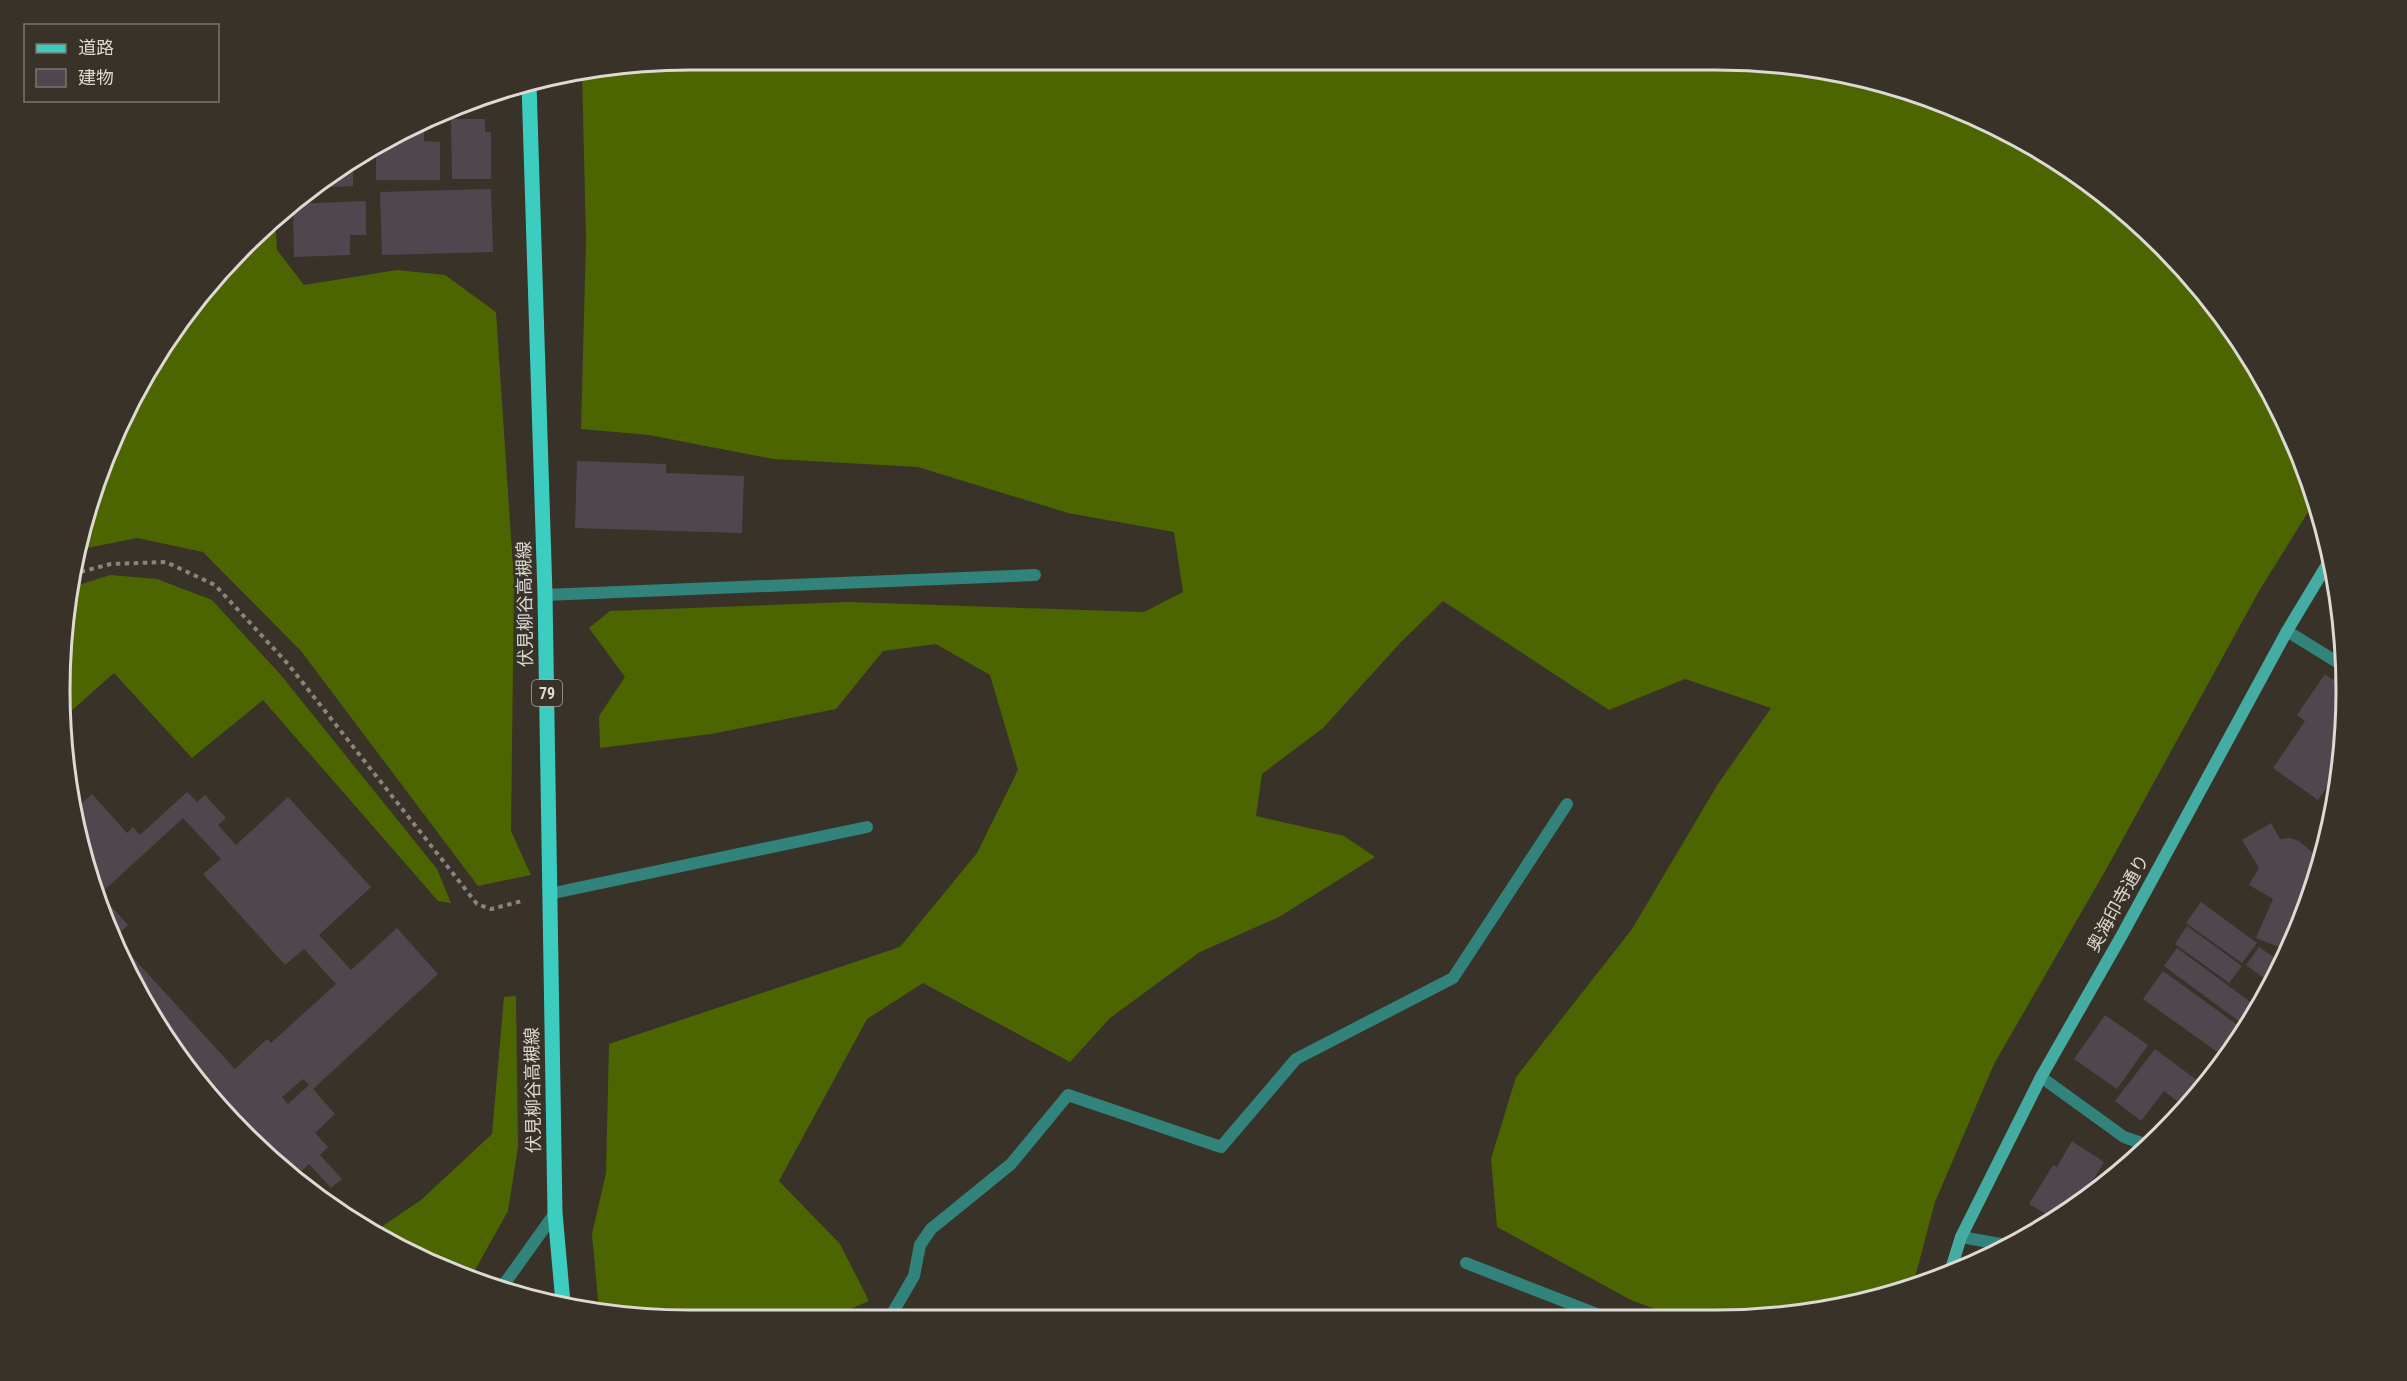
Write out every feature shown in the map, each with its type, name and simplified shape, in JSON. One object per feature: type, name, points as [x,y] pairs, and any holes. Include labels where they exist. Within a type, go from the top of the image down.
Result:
[{"type":"main road","name":"伏見柳谷高槻線","points":[[529,92],[545,595],[555,1213],[563,1297]]},
{"type":"street","name":"奥海印寺通り","points":[[1953,1263],[1962,1237],[2041,1077],[2122,935],[2287,631],[2325,569]]},
{"type":"street","points":[[545,595],[1035,575]]},
{"type":"street","points":[[2287,631],[2335,661]]},
{"type":"street","points":[[894,1310],[914,1276],[920,1245],[931,1229],[1011,1164],[1068,1095],[1221,1147],[1296,1059],[1453,978],[1567,804]]},
{"type":"street","points":[[549,894],[867,827]]},
{"type":"street","points":[[2041,1077],[2124,1137],[2140,1143]]},
{"type":"street","points":[[506,1282],[555,1213]]},
{"type":"street","points":[[1962,1237],[1997,1243]]},
{"type":"street","points":[[1466,1263],[1587,1310]]},
{"type":"path","points":[[82,571],[111,564],[166,562],[215,585],[288,664],[477,904],[490,909],[549,894]]},
{"type":"green space","points":[[690,71],[1717,71],[1757,72],[1837,82],[1916,103],[1991,134],[2061,175],[2125,224],[2183,282],[2232,346],[2273,416],[2304,491],[2309,510],[2259,591],[2108,866],[1994,1064],[1935,1202],[1915,1278],[1837,1299],[1797,1305],[1757,1309],[1658,1310],[1631,1300],[1497,1227],[1491,1159],[1516,1077],[1632,929],[1718,784],[1771,708],[1685,679],[1609,710],[1443,601],[1401,642],[1323,728],[1262,774],[1256,816],[1344,836],[1375,857],[1279,917],[1200,952],[1110,1018],[1070,1062],[923,983],[867,1019],[779,1181],[840,1244],[869,1301],[848,1310],[650,1309],[598,1303],[592,1234],[606,1173],[609,1044],[900,947],[977,853],[1018,770],[990,675],[936,644],[883,651],[836,709],[711,734],[600,748],[599,716],[625,677],[589,628],[610,611],[848,602],[1144,612],[1183,592],[1174,532],[1068,513],[918,467],[773,459],[649,435],[581,429],[586,240],[582,80],[610,76]]},
{"type":"green space","points":[[276,230],[277,250],[304,285],[397,270],[445,275],[496,312],[514,582],[511,831],[531,875],[478,886],[301,651],[203,552],[137,538],[88,548],[103,491],[134,416],[175,346],[199,313],[224,282]]},
{"type":"green space","points":[[110,575],[157,579],[212,600],[280,674],[437,869],[451,903],[438,901],[263,700],[192,758],[114,673],[71,711],[72,650],[80,585]]},
{"type":"green space","points":[[516,996],[518,1147],[508,1211],[474,1271],[416,1247],[381,1227],[421,1200],[492,1134],[504,997]]},
{"type":"building","points":[[451,119],[485,119],[485,132],[491,132],[491,179],[452,179]]},
{"type":"building","points":[[424,131],[424,141],[440,142],[440,180],[376,180],[376,156],[380,154]]},
{"type":"building","points":[[353,171],[353,186],[329,187]]},
{"type":"building","points":[[491,189],[493,252],[382,255],[380,192]]},
{"type":"building","points":[[366,201],[366,235],[350,235],[350,255],[294,257],[293,215],[308,203]]},
{"type":"building","points":[[577,461],[666,464],[666,473],[744,476],[742,533],[575,528]]},
{"type":"building","points":[[2325,674],[2333,680],[2336,677],[2335,731],[2331,771],[2329,784],[2318,800],[2273,768],[2305,721],[2297,715]]},
{"type":"building","points":[[187,792],[197,802],[205,795],[226,818],[218,825],[236,845],[288,797],[371,887],[319,935],[351,970],[397,928],[438,974],[313,1089],[335,1114],[315,1133],[328,1147],[320,1155],[342,1179],[331,1188],[309,1164],[300,1172],[282,1157],[224,1099],[175,1035],[129,953],[235,1069],[267,1039],[271,1043],[336,984],[304,949],[285,965],[203,874],[221,859],[183,818],[103,891],[81,804],[92,794],[127,833],[133,827],[140,835]],"holes":[[[303,1079],[309,1085],[288,1104],[282,1097]]]},
{"type":"building","points":[[2271,823],[2280,839],[2290,838],[2299,841],[2314,854],[2304,890],[2281,948],[2256,938],[2273,899],[2249,885],[2259,868],[2242,840]]},
{"type":"building","points":[[2201,902],[2257,943],[2242,963],[2186,923]]},
{"type":"building","points":[[108,903],[128,925],[120,933]]},
{"type":"building","points":[[2187,926],[2242,966],[2229,983],[2175,944]]},
{"type":"building","points":[[2259,947],[2276,959],[2265,979],[2246,965]]},
{"type":"building","points":[[2177,948],[2251,1003],[2240,1022],[2164,966]]},
{"type":"building","points":[[2163,971],[2238,1025],[2219,1053],[2143,999]]},
{"type":"building","points":[[2105,1015],[2148,1045],[2117,1089],[2074,1059]]},
{"type":"building","points":[[2155,1049],[2198,1081],[2179,1103],[2164,1091],[2141,1121],[2115,1101]]},
{"type":"building","points":[[2072,1141],[2104,1162],[2090,1185],[2047,1215],[2029,1204],[2053,1165],[2057,1167]]}]
